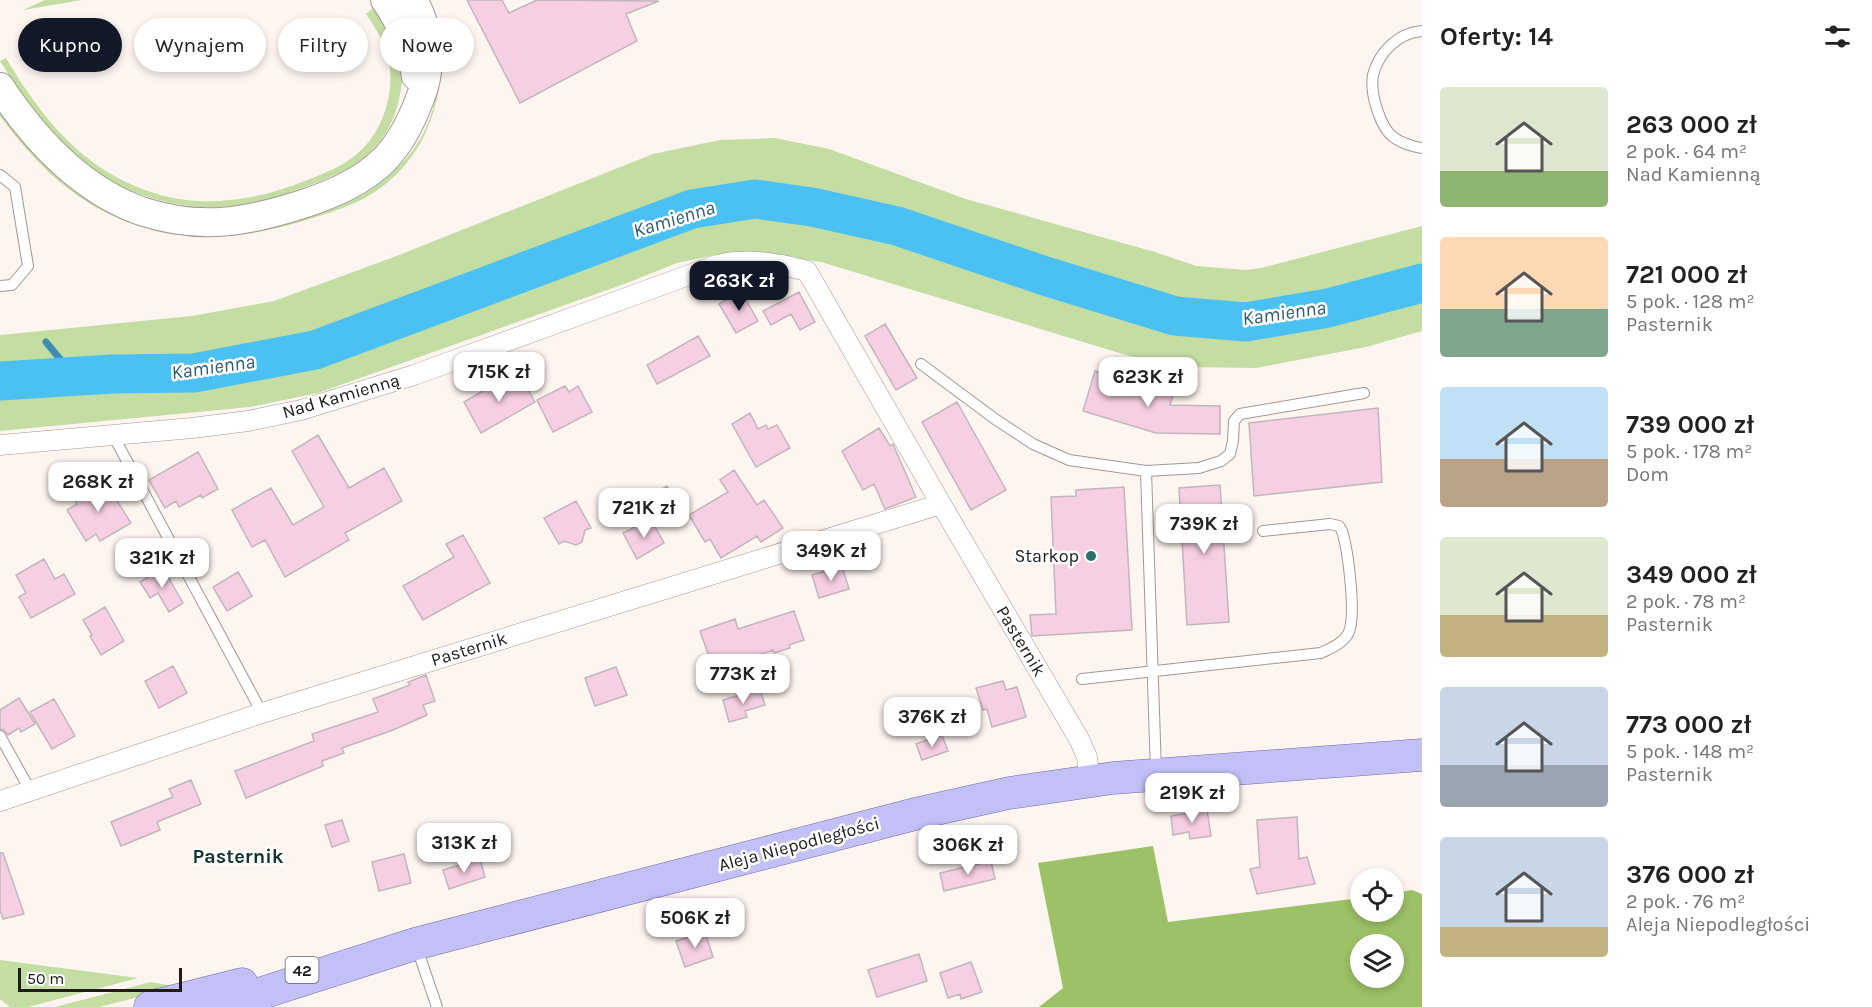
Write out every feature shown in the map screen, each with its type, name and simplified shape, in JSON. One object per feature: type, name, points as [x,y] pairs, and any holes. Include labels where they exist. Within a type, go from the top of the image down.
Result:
[{"type":"main road","name":"Aleja Niepodległości","points":[[150,1007],[407,946],[919,813],[1009,793],[1090,781],[1422,755]]},
{"type":"main road","name":"Aleja Niepodległości","points":[[218,1007],[407,946]]},
{"type":"street","points":[[385,0],[399,22],[411,49],[417,85],[416,108]]},
{"type":"street","points":[[0,87],[44,145],[84,180],[121,202],[162,217],[202,222],[246,220],[268,215],[342,189],[371,171],[385,159],[398,142],[416,108],[426,79],[429,50],[422,19],[413,0]]},
{"type":"street","name":"Nad Kamienną","points":[[0,445],[114,437],[248,422],[301,410],[414,375],[722,264],[771,262],[807,271]]},
{"type":"street","name":"Pasternik","points":[[807,271],[940,504],[1080,739],[1090,781]]},
{"type":"street","name":"Pasternik","points":[[0,801],[30,789],[262,713],[940,504]]},
{"type":"lane","points":[[1422,30],[1409,33],[1391,43],[1373,74],[1373,89],[1382,123],[1393,137],[1414,147],[1422,148]]},
{"type":"lane","points":[[0,175],[15,187],[28,266],[12,285],[0,286]]},
{"type":"lane","points":[[921,364],[995,419],[1058,457],[1146,471],[1199,468],[1221,461],[1230,454],[1234,421],[1239,414],[1364,393]]},
{"type":"lane","points":[[114,437],[262,713]]},
{"type":"lane","points":[[1146,471],[1156,775]]},
{"type":"lane","points":[[1082,679],[1321,653],[1336,645],[1347,636],[1352,625],[1352,603],[1344,535],[1339,526],[1330,524],[1263,531]]},
{"type":"lane","points":[[0,736],[30,789]]},
{"type":"lane","points":[[407,946],[437,1007]]},
{"type":"green space","points":[[45,0],[82,0],[23,10]]},
{"type":"green space","points":[[378,4],[385,18],[380,18],[380,37],[378,33],[366,14]]},
{"type":"green space","points":[[6,58],[50,121],[85,156],[106,171],[129,183],[154,193],[192,201],[230,200],[268,193],[305,181],[346,162],[369,142],[377,129],[384,115],[390,72],[403,72],[398,103],[392,121],[377,146],[353,166],[276,197],[234,206],[194,206],[164,201],[134,192],[105,178],[86,165],[53,135],[25,99],[0,61]]},
{"type":"green space","points":[[440,72],[437,99],[431,119],[423,138],[399,172],[365,198],[351,205],[285,226],[242,235],[200,237],[157,231],[136,225],[95,207],[43,167],[0,116],[0,110],[23,142],[55,175],[71,188],[107,210],[333,207],[366,191],[395,170],[418,143],[427,127]]},
{"type":"green space","points":[[775,138],[829,149],[966,199],[1155,252],[1196,266],[1246,270],[1261,268],[1422,226],[1422,331],[1366,347],[1256,368],[1179,367],[1126,355],[821,262],[755,252],[715,255],[677,263],[318,393],[250,407],[0,431],[0,335],[192,316],[274,301],[394,257],[653,154],[720,140]]},
{"type":"green space","points":[[1153,846],[1168,922],[1350,899],[1350,922],[1404,922],[1404,891],[1412,890],[1422,894],[1422,1007],[1039,1007],[1063,988],[1038,863]]},
{"type":"green space","points":[[0,960],[138,978],[28,1007],[10,1007],[0,999]]},
{"type":"green space","points":[[151,982],[179,987],[99,1007],[55,1007]]},
{"type":"building","points":[[467,0],[502,0],[509,13],[537,0],[659,1],[626,14],[637,41],[520,103]]},
{"type":"building","points":[[741,291],[758,321],[736,333],[719,304]]},
{"type":"building","points":[[799,292],[815,322],[800,330],[791,314],[771,325],[763,311]]},
{"type":"building","points":[[885,324],[917,378],[896,390],[865,336]]},
{"type":"building","points":[[698,336],[710,356],[657,384],[647,365]]},
{"type":"building","points":[[1095,371],[1173,395],[1170,405],[1220,406],[1220,434],[1156,433],[1083,411]]},
{"type":"building","points":[[520,376],[535,402],[481,433],[464,402],[503,379],[507,385]]},
{"type":"building","points":[[565,386],[569,392],[578,386],[592,412],[553,432],[537,400]]},
{"type":"building","points":[[957,402],[1006,490],[971,510],[922,422]]},
{"type":"building","points":[[1378,408],[1382,482],[1254,496],[1249,423]]},
{"type":"building","points":[[750,413],[758,429],[766,425],[768,429],[777,425],[790,448],[756,467],[732,424]]},
{"type":"building","points":[[879,428],[890,446],[893,444],[916,497],[885,509],[874,484],[863,490],[842,451]]},
{"type":"building","points":[[318,435],[349,488],[384,468],[402,501],[345,533],[349,540],[285,577],[265,540],[252,547],[232,510],[271,488],[293,525],[324,507],[292,451]]},
{"type":"building","points":[[198,452],[218,489],[179,507],[176,501],[165,508],[149,480]]},
{"type":"building","points":[[734,470],[757,505],[764,500],[783,528],[761,542],[757,536],[721,558],[710,539],[705,542],[689,515],[728,492],[720,480]]},
{"type":"building","points":[[104,480],[131,523],[100,541],[96,534],[86,541],[67,510],[77,504],[74,499]]},
{"type":"building","points":[[1220,485],[1229,622],[1187,625],[1179,488]]},
{"type":"building","points":[[667,486],[678,506],[664,515],[652,495]]},
{"type":"building","name":"Starkop","points":[[1124,487],[1132,630],[1032,636],[1030,615],[1056,614],[1051,497],[1076,496],[1076,490]]},
{"type":"building","points":[[576,501],[591,528],[585,530],[582,542],[576,545],[564,541],[559,544],[544,518]]},
{"type":"building","points":[[651,519],[664,543],[637,559],[623,533]]},
{"type":"building","points":[[463,535],[490,583],[423,620],[403,586],[454,557],[446,544]]},
{"type":"building","points":[[44,559],[55,579],[64,574],[75,594],[31,618],[19,597],[26,593],[16,575]]},
{"type":"building","points":[[842,566],[849,589],[819,598],[812,575]]},
{"type":"building","points":[[163,568],[183,603],[169,612],[158,593],[150,598],[140,582]]},
{"type":"building","points":[[238,572],[252,596],[227,611],[213,587]]},
{"type":"building","points":[[105,607],[124,641],[101,655],[83,620]]},
{"type":"building","points":[[794,611],[804,640],[789,645],[790,648],[774,653],[773,650],[732,665],[730,659],[712,665],[700,631],[735,619],[738,629]]},
{"type":"building","points":[[173,666],[187,693],[159,708],[145,681]]},
{"type":"building","points":[[616,667],[627,695],[595,706],[585,678]]},
{"type":"building","points":[[426,675],[435,701],[423,705],[427,715],[342,748],[344,753],[322,761],[323,766],[246,798],[235,771],[314,741],[312,734],[378,712],[373,699],[410,685],[408,682]]},
{"type":"building","points":[[1003,681],[1006,690],[1017,687],[1026,717],[992,727],[987,709],[983,710],[976,688]]},
{"type":"building","points":[[760,689],[765,705],[745,711],[747,717],[729,722],[723,700]]},
{"type":"building","points":[[19,698],[35,724],[21,732],[19,728],[8,735],[0,729],[0,710]]},
{"type":"building","points":[[54,699],[75,736],[52,749],[30,712]]},
{"type":"building","points":[[942,735],[948,751],[922,760],[916,744]]},
{"type":"building","points":[[191,780],[201,804],[157,822],[160,830],[121,846],[111,822],[173,797],[169,789]]},
{"type":"building","points":[[1207,810],[1211,836],[1190,839],[1189,832],[1173,835],[1171,816]]},
{"type":"building","points":[[1297,817],[1299,859],[1307,857],[1315,884],[1257,894],[1250,869],[1260,867],[1257,820]]},
{"type":"building","points":[[342,820],[349,841],[332,847],[325,825]]},
{"type":"building","points":[[0,853],[3,853],[24,914],[3,919],[0,910]]},
{"type":"building","points":[[404,854],[411,883],[379,891],[372,862]]},
{"type":"building","points":[[480,859],[485,877],[449,889],[443,870]]},
{"type":"building","points":[[991,861],[995,879],[944,891],[940,873]]},
{"type":"building","points":[[705,932],[713,957],[685,967],[676,941]]},
{"type":"building","points":[[919,954],[927,981],[877,997],[868,970]]},
{"type":"building","points":[[971,962],[982,992],[961,999],[960,994],[948,998],[940,973]]},
{"type":"waterway","name":"Kamienna","points":[[0,381],[112,374],[194,373],[315,350],[692,209],[755,199],[812,207],[897,226],[1045,276],[1175,316],[1246,322],[1328,308],[1422,283]]},
{"type":"waterway","points":[[46,342],[74,376]]},
{"type":"place","name":"Starkop","points":[[1091,556]]},
{"type":"district","name":"Pasternik","points":[[238,856]]}]
